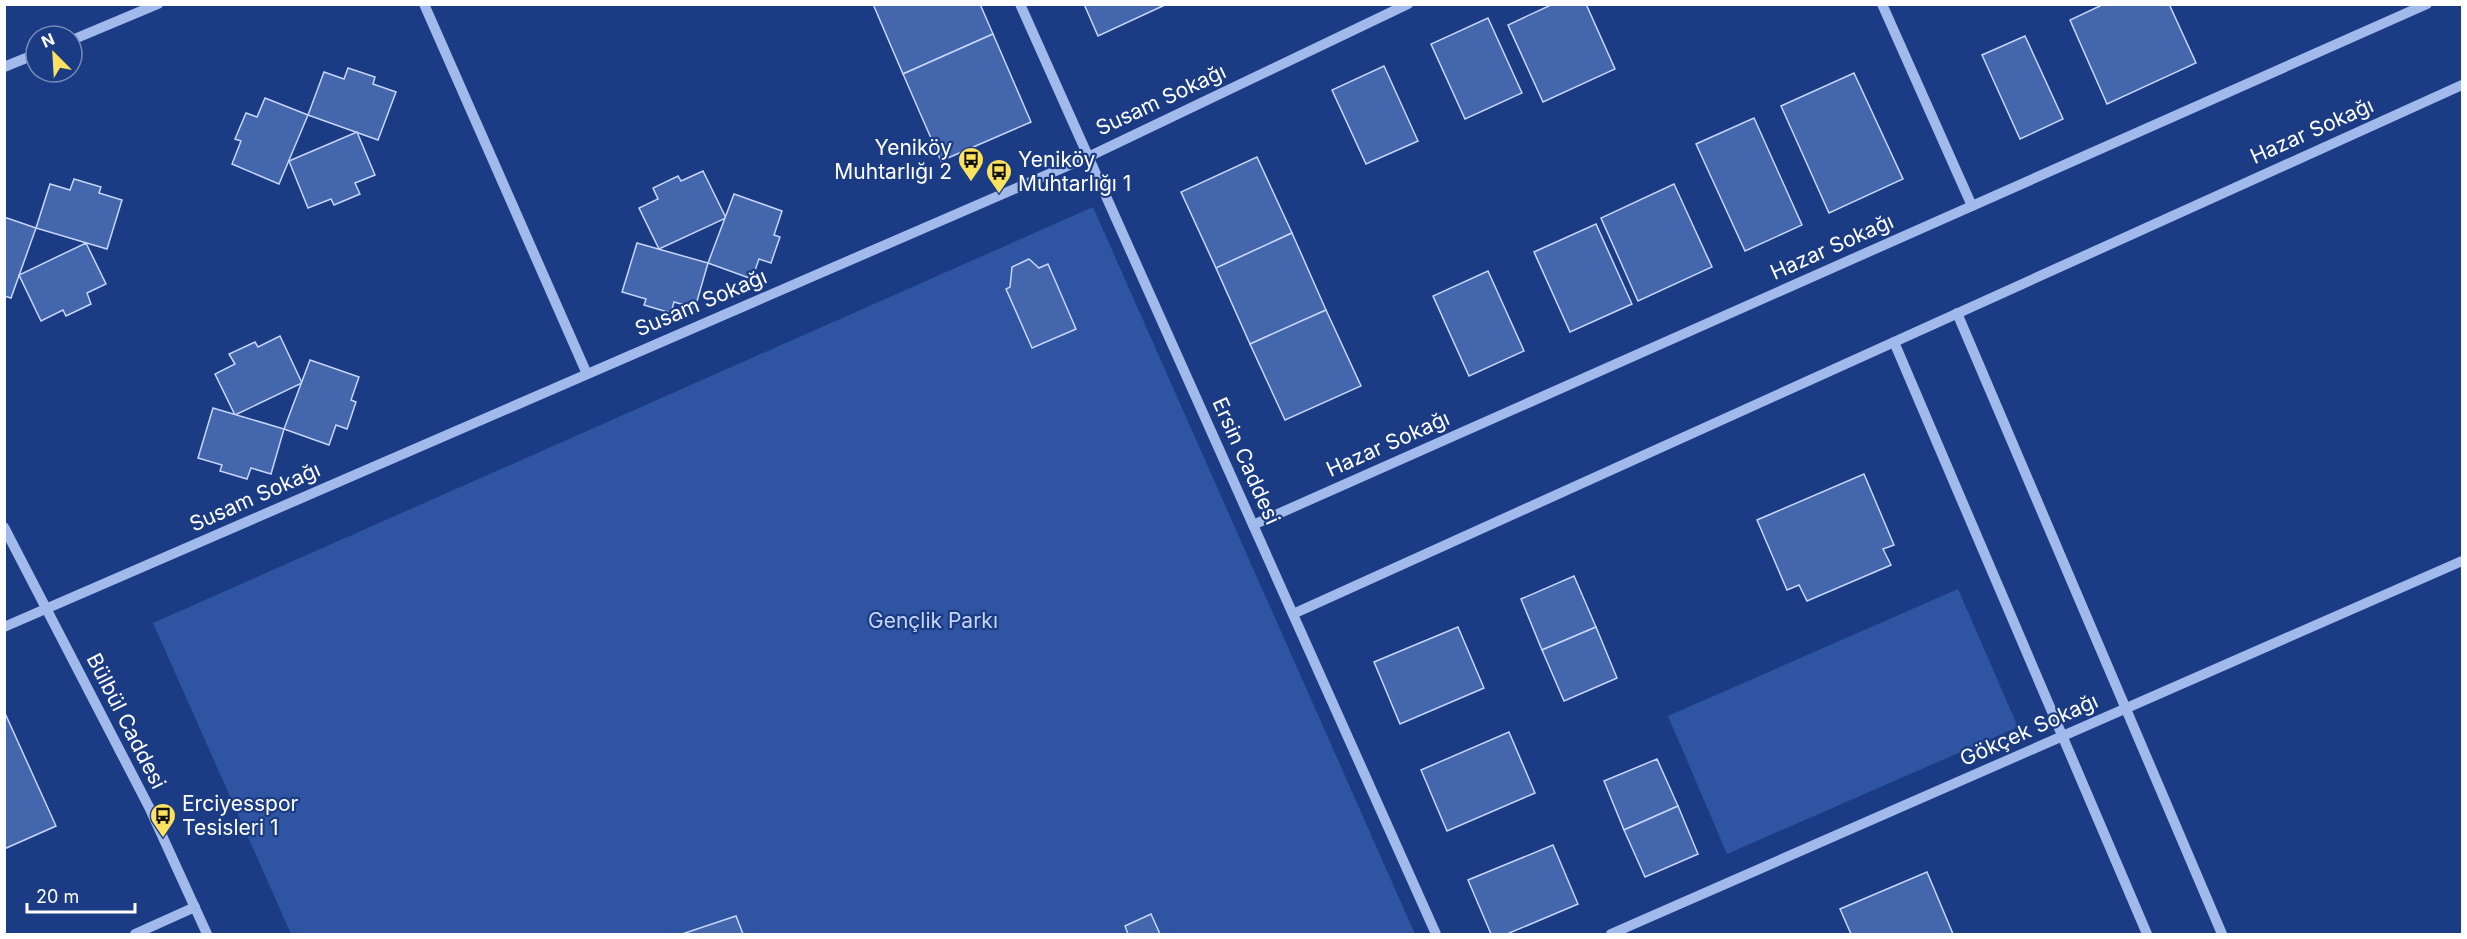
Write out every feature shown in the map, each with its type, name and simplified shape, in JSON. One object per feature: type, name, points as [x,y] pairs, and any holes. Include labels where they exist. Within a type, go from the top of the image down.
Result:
[{"type":"street","points":[[424,4],[587,374]]},
{"type":"street","name":"Ersin Caddesi","points":[[1020,4],[1436,934]]},
{"type":"street","name":"Susam Sokağı","points":[[4,627],[1088,157],[1408,4]]},
{"type":"street","points":[[1882,4],[1972,206]]},
{"type":"street","name":"Hazar Sokağı","points":[[1253,525],[2427,4]]},
{"type":"street","points":[[84,35],[154,5]]},
{"type":"street","points":[[4,67],[24,59]]},
{"type":"street","name":"Hazar Sokağı","points":[[1293,614],[2463,85]]},
{"type":"street","points":[[1957,314],[2222,934]]},
{"type":"street","points":[[1894,342],[2147,934]]},
{"type":"street","name":"Bülbül Caddesi","points":[[4,527],[149,807],[207,934]]},
{"type":"street","name":"Gökçek Sokağı","points":[[1611,934],[2463,561]]},
{"type":"street","points":[[135,934],[195,907]]},
{"type":"green space","name":"Gençlik Parkı","points":[[1093,207],[1415,934],[291,934],[153,623]]},
{"type":"green space","points":[[1958,589],[2018,727],[1727,854],[1668,716]]},
{"type":"building","points":[[873,4],[980,4],[993,34],[903,74]]},
{"type":"building","points":[[1084,4],[1167,4],[1098,36]]},
{"type":"building","points":[[1553,4],[1586,4],[1615,69],[1543,102],[1508,25]]},
{"type":"building","points":[[2104,4],[2169,4],[2196,63],[2107,104],[2070,20]]},
{"type":"building","points":[[1488,18],[1522,93],[1465,119],[1431,44]]},
{"type":"building","points":[[993,34],[1031,122],[941,161],[903,74]]},
{"type":"building","points":[[2025,36],[2063,119],[2020,139],[1982,55]]},
{"type":"building","points":[[1384,66],[1418,141],[1366,164],[1332,90]]},
{"type":"building","points":[[348,68],[375,77],[373,84],[396,92],[378,140],[308,115],[324,72],[344,79]]},
{"type":"building","points":[[1854,73],[1903,179],[1829,213],[1781,106]]},
{"type":"building","points":[[265,98],[308,115],[279,184],[232,164],[241,141],[235,139],[246,113],[257,117]]},
{"type":"building","points":[[1754,118],[1802,225],[1745,251],[1696,144]]},
{"type":"building","points":[[357,132],[375,175],[355,183],[360,194],[334,205],[331,199],[308,208],[289,161]]},
{"type":"building","points":[[1257,157],[1292,233],[1216,268],[1181,192]]},
{"type":"building","points":[[703,171],[726,218],[659,249],[639,208],[658,199],[653,188],[678,176],[681,181]]},
{"type":"building","points":[[74,179],[101,187],[99,193],[122,200],[107,249],[36,228],[50,184],[70,190]]},
{"type":"building","points":[[1674,184],[1712,267],[1638,301],[1601,218]]},
{"type":"building","points":[[734,194],[782,211],[774,235],[780,237],[771,263],[759,259],[752,279],[708,263]]},
{"type":"building","points":[[4,217],[36,228],[11,298],[4,296]]},
{"type":"building","points":[[1596,224],[1632,304],[1570,332],[1534,252]]},
{"type":"building","points":[[1292,233],[1326,310],[1250,344],[1216,268]]},
{"type":"building","points":[[86,243],[106,284],[87,293],[91,304],[66,316],[63,310],[41,321],[19,275]]},
{"type":"building","points":[[637,243],[708,263],[695,308],[674,302],[671,313],[644,305],[646,299],[622,292]]},
{"type":"building","points":[[1029,259],[1039,268],[1048,264],[1076,329],[1032,348],[1006,289],[1010,287],[1012,267]]},
{"type":"building","points":[[1488,271],[1524,351],[1469,376],[1433,296]]},
{"type":"building","points":[[1326,310],[1361,386],[1285,420],[1250,344]]},
{"type":"building","points":[[280,336],[302,383],[235,415],[215,374],[235,364],[229,354],[255,342],[258,347]]},
{"type":"building","points":[[310,360],[359,377],[351,400],[356,402],[347,429],[336,425],[329,445],[284,429]]},
{"type":"building","points":[[213,408],[284,429],[271,474],[251,468],[247,479],[220,471],[222,465],[198,458]]},
{"type":"building","points":[[1864,474],[1894,545],[1883,549],[1891,565],[1807,601],[1799,585],[1787,590],[1757,520]]},
{"type":"building","points":[[1574,576],[1596,627],[1542,650],[1521,599]]},
{"type":"building","points":[[1458,627],[1484,688],[1400,724],[1374,662]]},
{"type":"building","points":[[1596,627],[1617,678],[1564,701],[1542,650]]},
{"type":"building","points":[[4,711],[56,826],[4,849]]},
{"type":"building","points":[[1509,732],[1535,793],[1447,831],[1421,770]]},
{"type":"building","points":[[1657,759],[1678,806],[1624,830],[1604,781]]},
{"type":"building","points":[[1678,806],[1698,854],[1645,877],[1624,830]]},
{"type":"building","points":[[1553,845],[1578,904],[1507,934],[1491,934],[1468,880]]},
{"type":"building","points":[[1927,872],[1953,934],[1851,934],[1840,909]]},
{"type":"building","points":[[1151,914],[1160,934],[1128,934],[1125,926]]},
{"type":"building","points":[[736,916],[743,934],[682,934]]},
{"type":"place","name":"Yeniköy Muhtarlığı 2","points":[[971,183]]},
{"type":"place","name":"Yeniköy Muhtarlığı 1","points":[[999,195]]},
{"type":"place","name":"Erciyesspor Tesisleri 1","points":[[163,839]]}]
